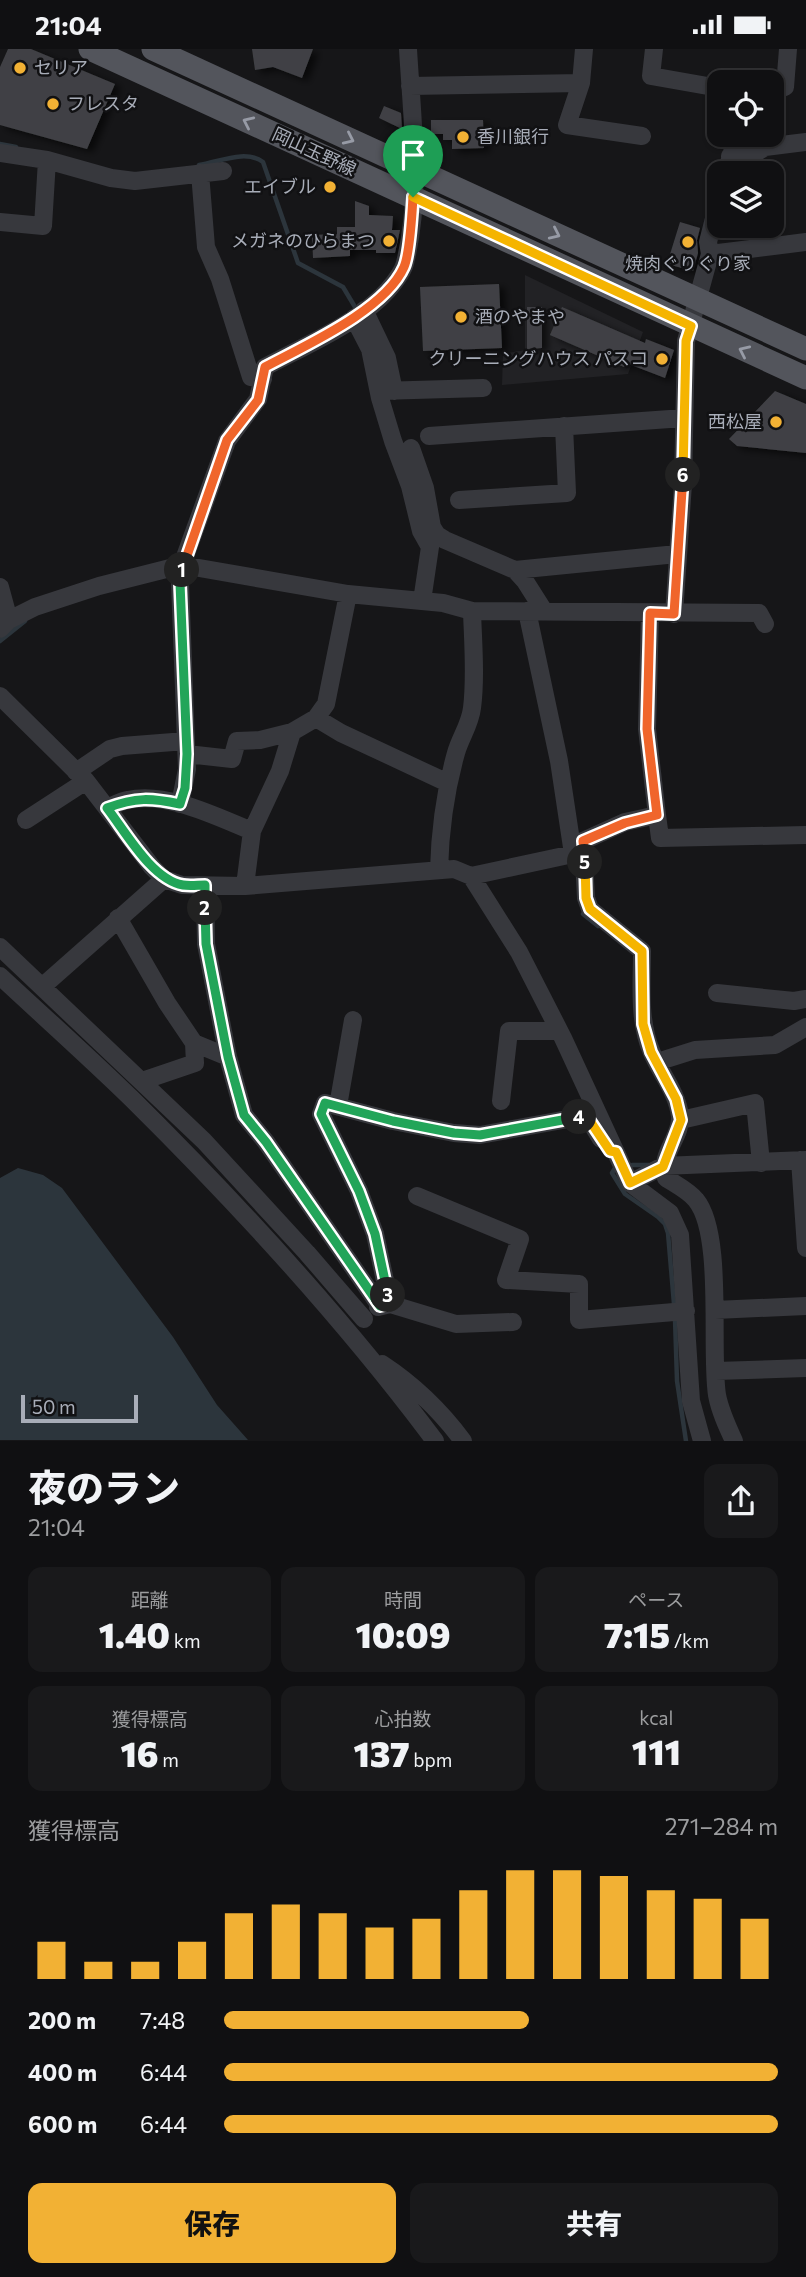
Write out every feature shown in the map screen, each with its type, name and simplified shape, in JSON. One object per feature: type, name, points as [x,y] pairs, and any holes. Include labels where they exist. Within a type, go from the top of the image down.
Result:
[{"type":"main road","name":"岡山玉野線","points":[[90,49],[691,326],[804,374]]},
{"type":"main road","name":"岡山玉野線","points":[[153,49],[806,349]]},
{"type":"street","points":[[584,49],[581,83],[567,125],[642,136]]},
{"type":"street","points":[[654,49],[651,76],[707,86]]},
{"type":"street","points":[[784,87],[788,49]]},
{"type":"street","points":[[180,804],[185,788],[187,748],[180,583],[182,565],[227,440],[258,400],[265,367],[359,314],[387,291],[405,266],[415,170],[410,86],[414,51]]},
{"type":"street","points":[[410,86],[581,83]]},
{"type":"street","points":[[737,161],[765,147],[806,142]]},
{"type":"street","points":[[0,153],[47,160],[111,178],[135,181],[223,171]]},
{"type":"street","points":[[0,222],[43,226],[47,160]]},
{"type":"street","points":[[200,173],[206,247],[220,279],[251,377],[263,379]]},
{"type":"street","points":[[674,614],[683,484],[686,341],[710,254],[709,238]]},
{"type":"street","points":[[710,254],[806,242]]},
{"type":"street","points":[[359,314],[387,391],[393,441],[414,479],[432,527],[445,540],[515,571],[526,580],[536,611],[559,761],[586,898],[590,909],[642,951],[643,1024],[651,1052],[676,1099],[681,1120],[663,1167],[666,1178],[695,1198],[703,1211],[708,1231],[715,1310],[716,1394],[734,1440]]},
{"type":"street","points":[[387,391],[483,388]]},
{"type":"street","points":[[429,436],[684,418]]},
{"type":"street","points":[[459,500],[567,493],[564,426]]},
{"type":"street","points":[[411,448],[421,531],[430,547],[422,601]]},
{"type":"street","points":[[515,571],[677,554]]},
{"type":"street","points":[[0,587],[4,624],[35,607],[99,586],[182,565],[348,594],[443,603],[472,611],[759,613],[765,624]]},
{"type":"street","points":[[26,820],[110,749],[122,746],[187,748],[232,759],[237,741],[260,740],[292,732],[316,718],[326,705],[348,594]]},
{"type":"street","points":[[439,870],[440,834],[448,783],[472,709],[472,611]]},
{"type":"street","points":[[650,613],[647,729],[660,838],[806,835]]},
{"type":"street","points":[[0,696],[81,776],[164,879],[182,885],[245,886],[454,869],[471,876],[519,952],[630,1183],[660,1204],[677,1224],[680,1235],[691,1401],[702,1440]]},
{"type":"street","points":[[316,718],[341,733],[448,783]]},
{"type":"street","points":[[245,886],[252,831],[280,771],[292,732]]},
{"type":"street","points":[[107,808],[128,800],[145,798],[180,804],[252,831]]},
{"type":"street","points":[[471,876],[578,847],[625,823],[657,815]]},
{"type":"street","points":[[40,984],[164,879]]},
{"type":"street","points":[[205,885],[206,944],[228,1057],[244,1115],[385,1305],[456,1324],[513,1322]]},
{"type":"street","points":[[118,918],[167,1003],[194,1043],[195,1063],[142,1081]]},
{"type":"street","points":[[0,947],[204,1141],[364,1319]]},
{"type":"street","points":[[0,966],[40,984]]},
{"type":"street","points":[[0,976],[131,1098],[246,1217],[318,1296],[435,1440]]},
{"type":"street","points":[[716,993],[794,1001],[806,999]]},
{"type":"street","points":[[338,1106],[353,1020]]},
{"type":"street","points":[[657,1062],[695,1050],[775,1045],[806,1027]]},
{"type":"street","points":[[501,1101],[509,1031],[559,1031]]},
{"type":"street","points":[[194,1043],[228,1057]]},
{"type":"street","points":[[385,1305],[375,1234],[359,1191],[321,1114],[325,1103],[393,1121],[454,1133],[480,1135],[579,1117],[590,1121],[610,1151],[616,1152]]},
{"type":"street","points":[[681,1120],[755,1103],[761,1163]]},
{"type":"street","points":[[630,1183],[663,1167],[803,1160],[806,1248]]},
{"type":"street","points":[[417,1196],[520,1239],[506,1280],[579,1284],[579,1320],[686,1311]]},
{"type":"street","points":[[318,1296],[364,1319]]},
{"type":"street","points":[[364,1319],[385,1305]]},
{"type":"street","points":[[715,1310],[806,1306]]},
{"type":"street","points":[[367,1355],[405,1380],[446,1418],[463,1440]]},
{"type":"street","points":[[716,1371],[806,1368]]},
{"type":"shaded area","points":[[525,275],[643,332],[628,374],[502,385],[503,354],[525,350]]},
{"type":"shaded area","points":[[18,1168],[43,1175],[62,1188],[173,1337],[217,1405],[248,1440],[0,1440],[0,1178]]},
{"type":"building","name":"フレスタ","points":[[8,49],[31,49],[115,84],[87,149],[0,125],[0,67]]},
{"type":"building","points":[[252,49],[313,49],[302,78],[273,67],[255,70]]},
{"type":"building","points":[[384,106],[401,113],[402,129],[379,118]]},
{"type":"building","name":"香川銀行","points":[[431,120],[483,120],[484,148],[452,149],[452,140],[443,140],[443,134],[431,134]]},
{"type":"building","points":[[355,201],[369,206],[369,215],[393,216],[392,230],[400,230],[395,253],[350,250],[350,256],[313,258],[312,235],[337,234],[337,227],[355,227]]},
{"type":"building","points":[[680,222],[700,228],[693,271],[667,264]]},
{"type":"building","name":"酒のやまや","points":[[499,284],[502,348],[423,351],[420,287]]},
{"type":"building","points":[[527,307],[542,307],[542,348],[527,349]]},
{"type":"building","points":[[562,307],[645,343],[646,339],[674,350],[665,378],[626,363],[624,367],[550,335]]},
{"type":"building","name":"西松屋","points":[[775,391],[806,404],[806,453],[737,446],[729,439]]},
{"type":"waterway","points":[[0,144],[16,147]]},
{"type":"waterway","points":[[199,165],[241,156],[263,162],[298,263],[343,287],[358,312]]},
{"type":"waterway","points":[[0,641],[25,621]]},
{"type":"waterway","points":[[583,914],[598,926]]},
{"type":"waterway","points":[[632,1165],[649,1165]]},
{"type":"waterway","points":[[615,1168],[612,1173],[625,1194],[665,1224],[674,1304]]},
{"type":"waterway","points":[[675,1319],[677,1381],[686,1441]]},
{"type":"place","name":"セリア","points":[[20,68]]},
{"type":"place","name":"フレスタ","points":[[53,104]]},
{"type":"place","name":"香川銀行","points":[[463,137]]},
{"type":"place","name":"エイブル","points":[[330,187]]},
{"type":"place","name":"メガネのひらまつ","points":[[389,241]]},
{"type":"place","name":"焼肉ぐりぐり家","points":[[688,242]]},
{"type":"place","name":"酒のやまや","points":[[461,317]]},
{"type":"place","name":"クリーニングハウス パスコ","points":[[662,359]]},
{"type":"place","name":"西松屋","points":[[776,422]]},
{"type":"route","points":[[413,197],[691,326],[686,341],[683,484],[674,614],[650,613],[647,729],[657,815],[625,823],[583,841],[586,898],[590,909],[642,951],[643,1024],[651,1052],[676,1099],[681,1120],[663,1167],[630,1183],[616,1152],[610,1151],[602,1142],[590,1121],[579,1117],[480,1135],[454,1133],[393,1121],[325,1103],[321,1114],[359,1191],[375,1234],[390,1304],[380,1306],[266,1142],[244,1115],[228,1057],[206,944],[205,885],[182,885],[164,879],[107,808],[128,800],[145,798],[180,804],[187,769],[180,583],[182,565],[227,440],[258,400],[265,367],[354,318],[387,291],[405,266],[413,197]]}]
